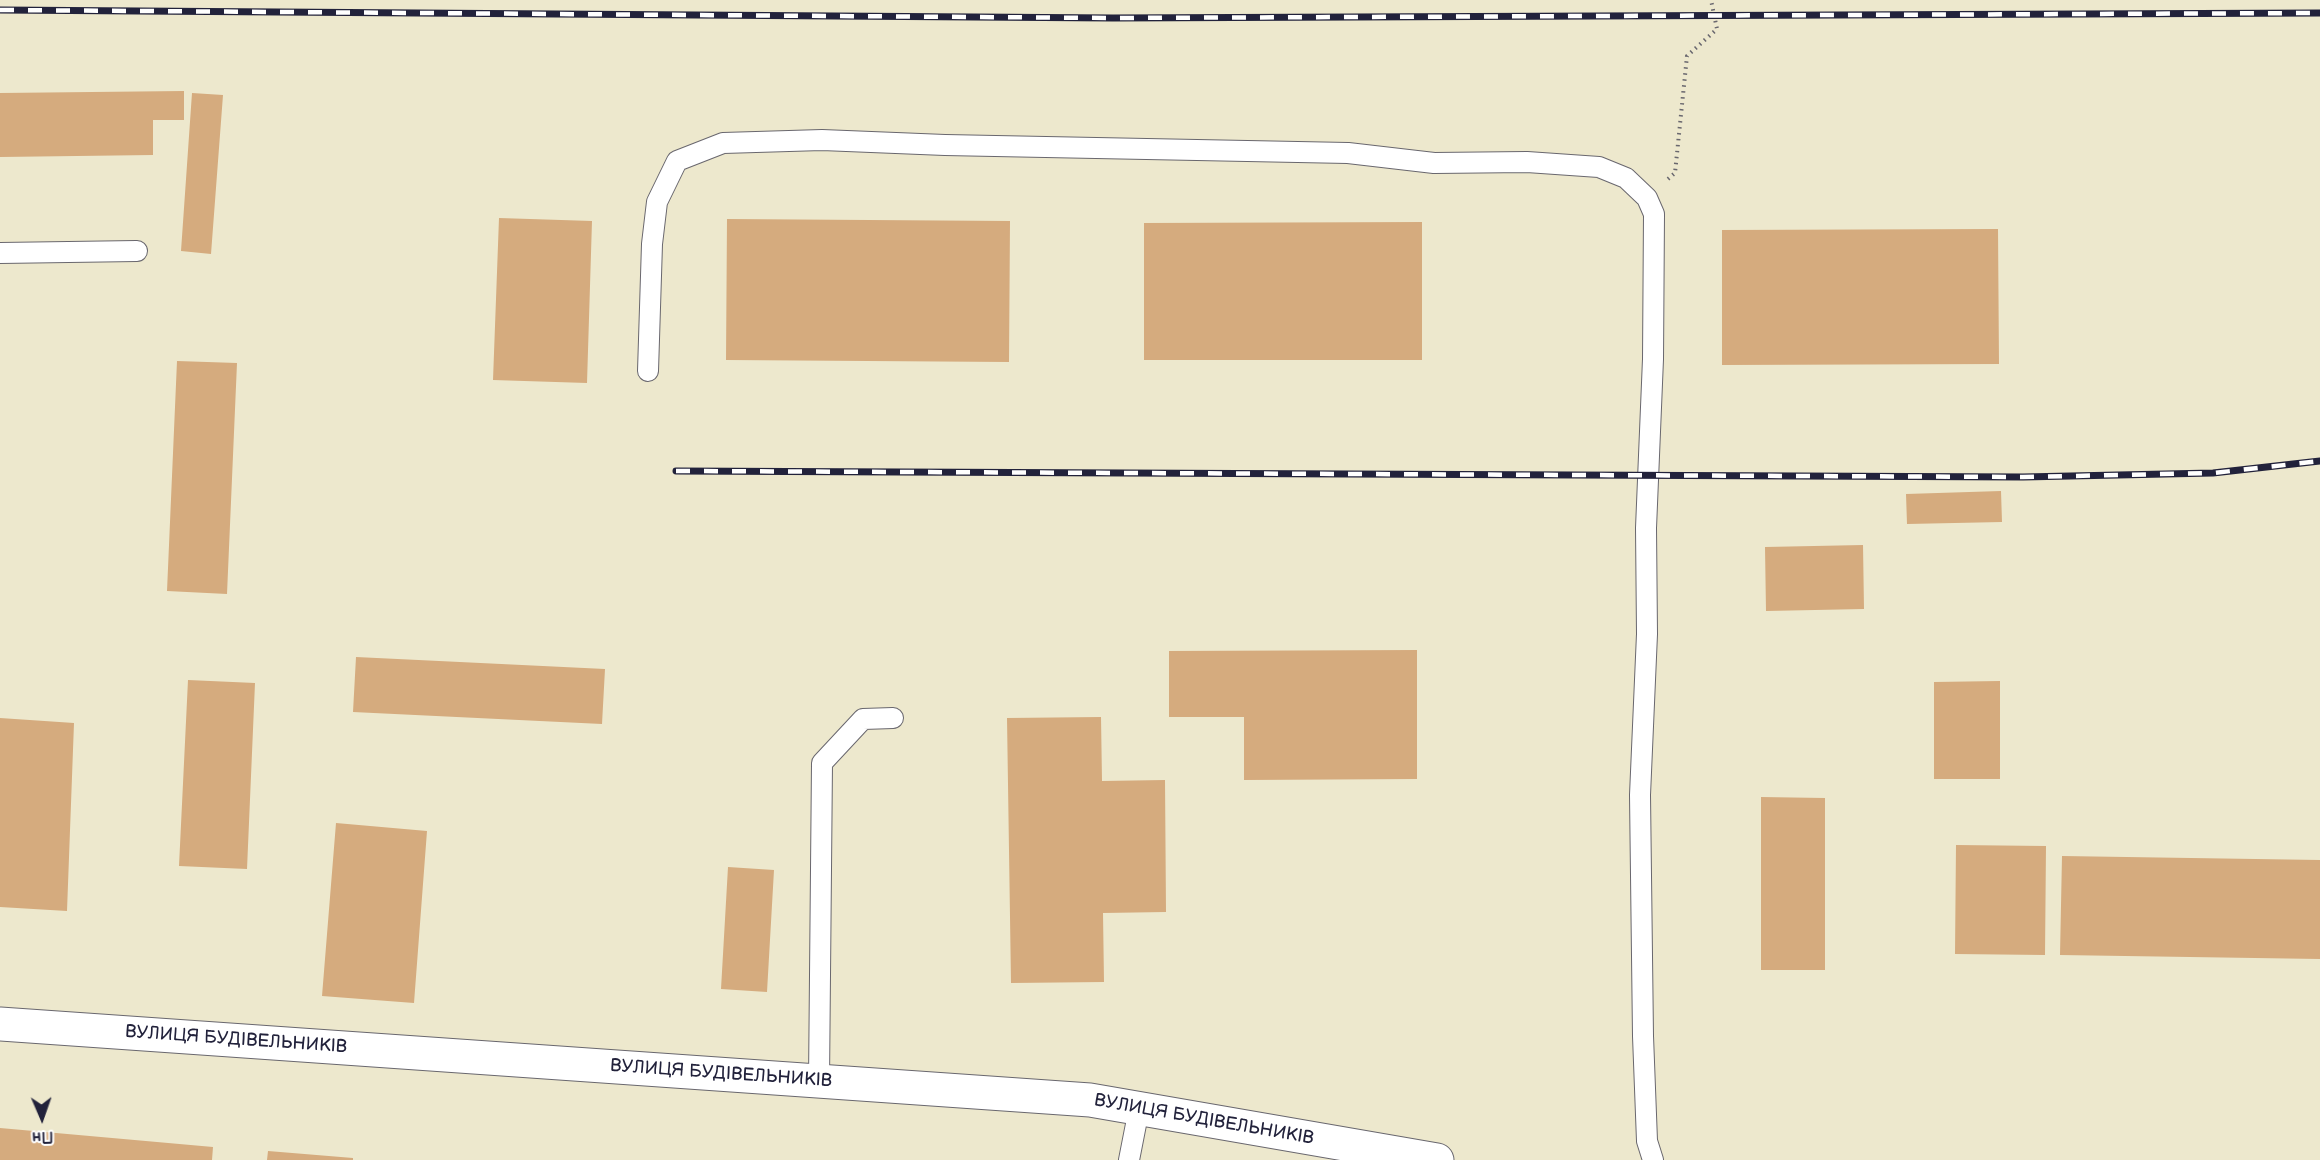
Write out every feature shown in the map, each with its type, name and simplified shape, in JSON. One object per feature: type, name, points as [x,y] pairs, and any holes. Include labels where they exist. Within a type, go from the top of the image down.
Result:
[{"type":"street","name":"ВУЛИЦЯ БУДІВЕЛЬНИКІВ","points":[[0,1024],[1090,1100],[1437,1160]]},
{"type":"lane","points":[[648,372],[652,244],[657,202],[677,161],[723,143],[822,140],[945,145],[1348,153],[1434,163],[1599,167],[1626,178],[1647,198],[1654,214],[1653,348],[1646,528],[1647,634],[1640,795],[1643,1036],[1647,1142],[1653,1160]]},
{"type":"lane","points":[[0,253],[137,251]]},
{"type":"lane","points":[[819,1081],[822,763],[863,719],[893,718]]},
{"type":"lane","points":[[1129,1160],[1139,1108]]},
{"type":"path","points":[[1647,198],[1676,173],[1687,57],[1717,29],[1711,0]]},
{"type":"building","points":[[184,91],[184,120],[153,120],[153,155],[0,157],[0,93]]},
{"type":"building","points":[[192,93],[223,95],[211,254],[181,251]]},
{"type":"building","points":[[499,218],[592,221],[587,383],[493,380]]},
{"type":"building","points":[[727,219],[1010,221],[1009,362],[726,360]]},
{"type":"building","points":[[1422,222],[1422,360],[1144,360],[1144,223]]},
{"type":"building","points":[[1998,229],[1999,364],[1722,365],[1722,230]]},
{"type":"building","points":[[177,361],[237,363],[227,594],[167,591]]},
{"type":"building","points":[[2001,491],[2002,522],[1907,524],[1906,494]]},
{"type":"building","points":[[1863,545],[1864,609],[1766,611],[1765,547]]},
{"type":"building","points":[[1417,650],[1417,779],[1244,780],[1244,717],[1169,717],[1169,651]]},
{"type":"building","points":[[356,657],[605,669],[602,724],[353,712]]},
{"type":"building","points":[[188,680],[255,683],[247,869],[179,866]]},
{"type":"building","points":[[2000,681],[2000,779],[1934,779],[1934,682]]},
{"type":"building","points":[[1101,717],[1102,781],[1165,780],[1166,912],[1103,913],[1104,982],[1011,983],[1007,718]]},
{"type":"building","points":[[0,718],[74,723],[67,911],[0,907]]},
{"type":"building","points":[[1761,797],[1825,798],[1825,970],[1761,970]]},
{"type":"building","points":[[336,823],[427,831],[414,1003],[322,996]]},
{"type":"building","points":[[1956,845],[2046,846],[2045,955],[1955,954]]},
{"type":"building","points":[[2062,856],[2320,860],[2320,959],[2060,955]]},
{"type":"building","points":[[728,867],[774,870],[767,992],[721,989]]},
{"type":"building","points":[[0,1128],[213,1147],[212,1160],[0,1160]]},
{"type":"building","points":[[268,1151],[353,1158],[353,1160],[267,1160]]},
{"type":"railway","points":[[0,10],[1113,18],[2320,13]]},
{"type":"railway","points":[[676,471],[2023,477],[2213,473],[2320,461]]}]
